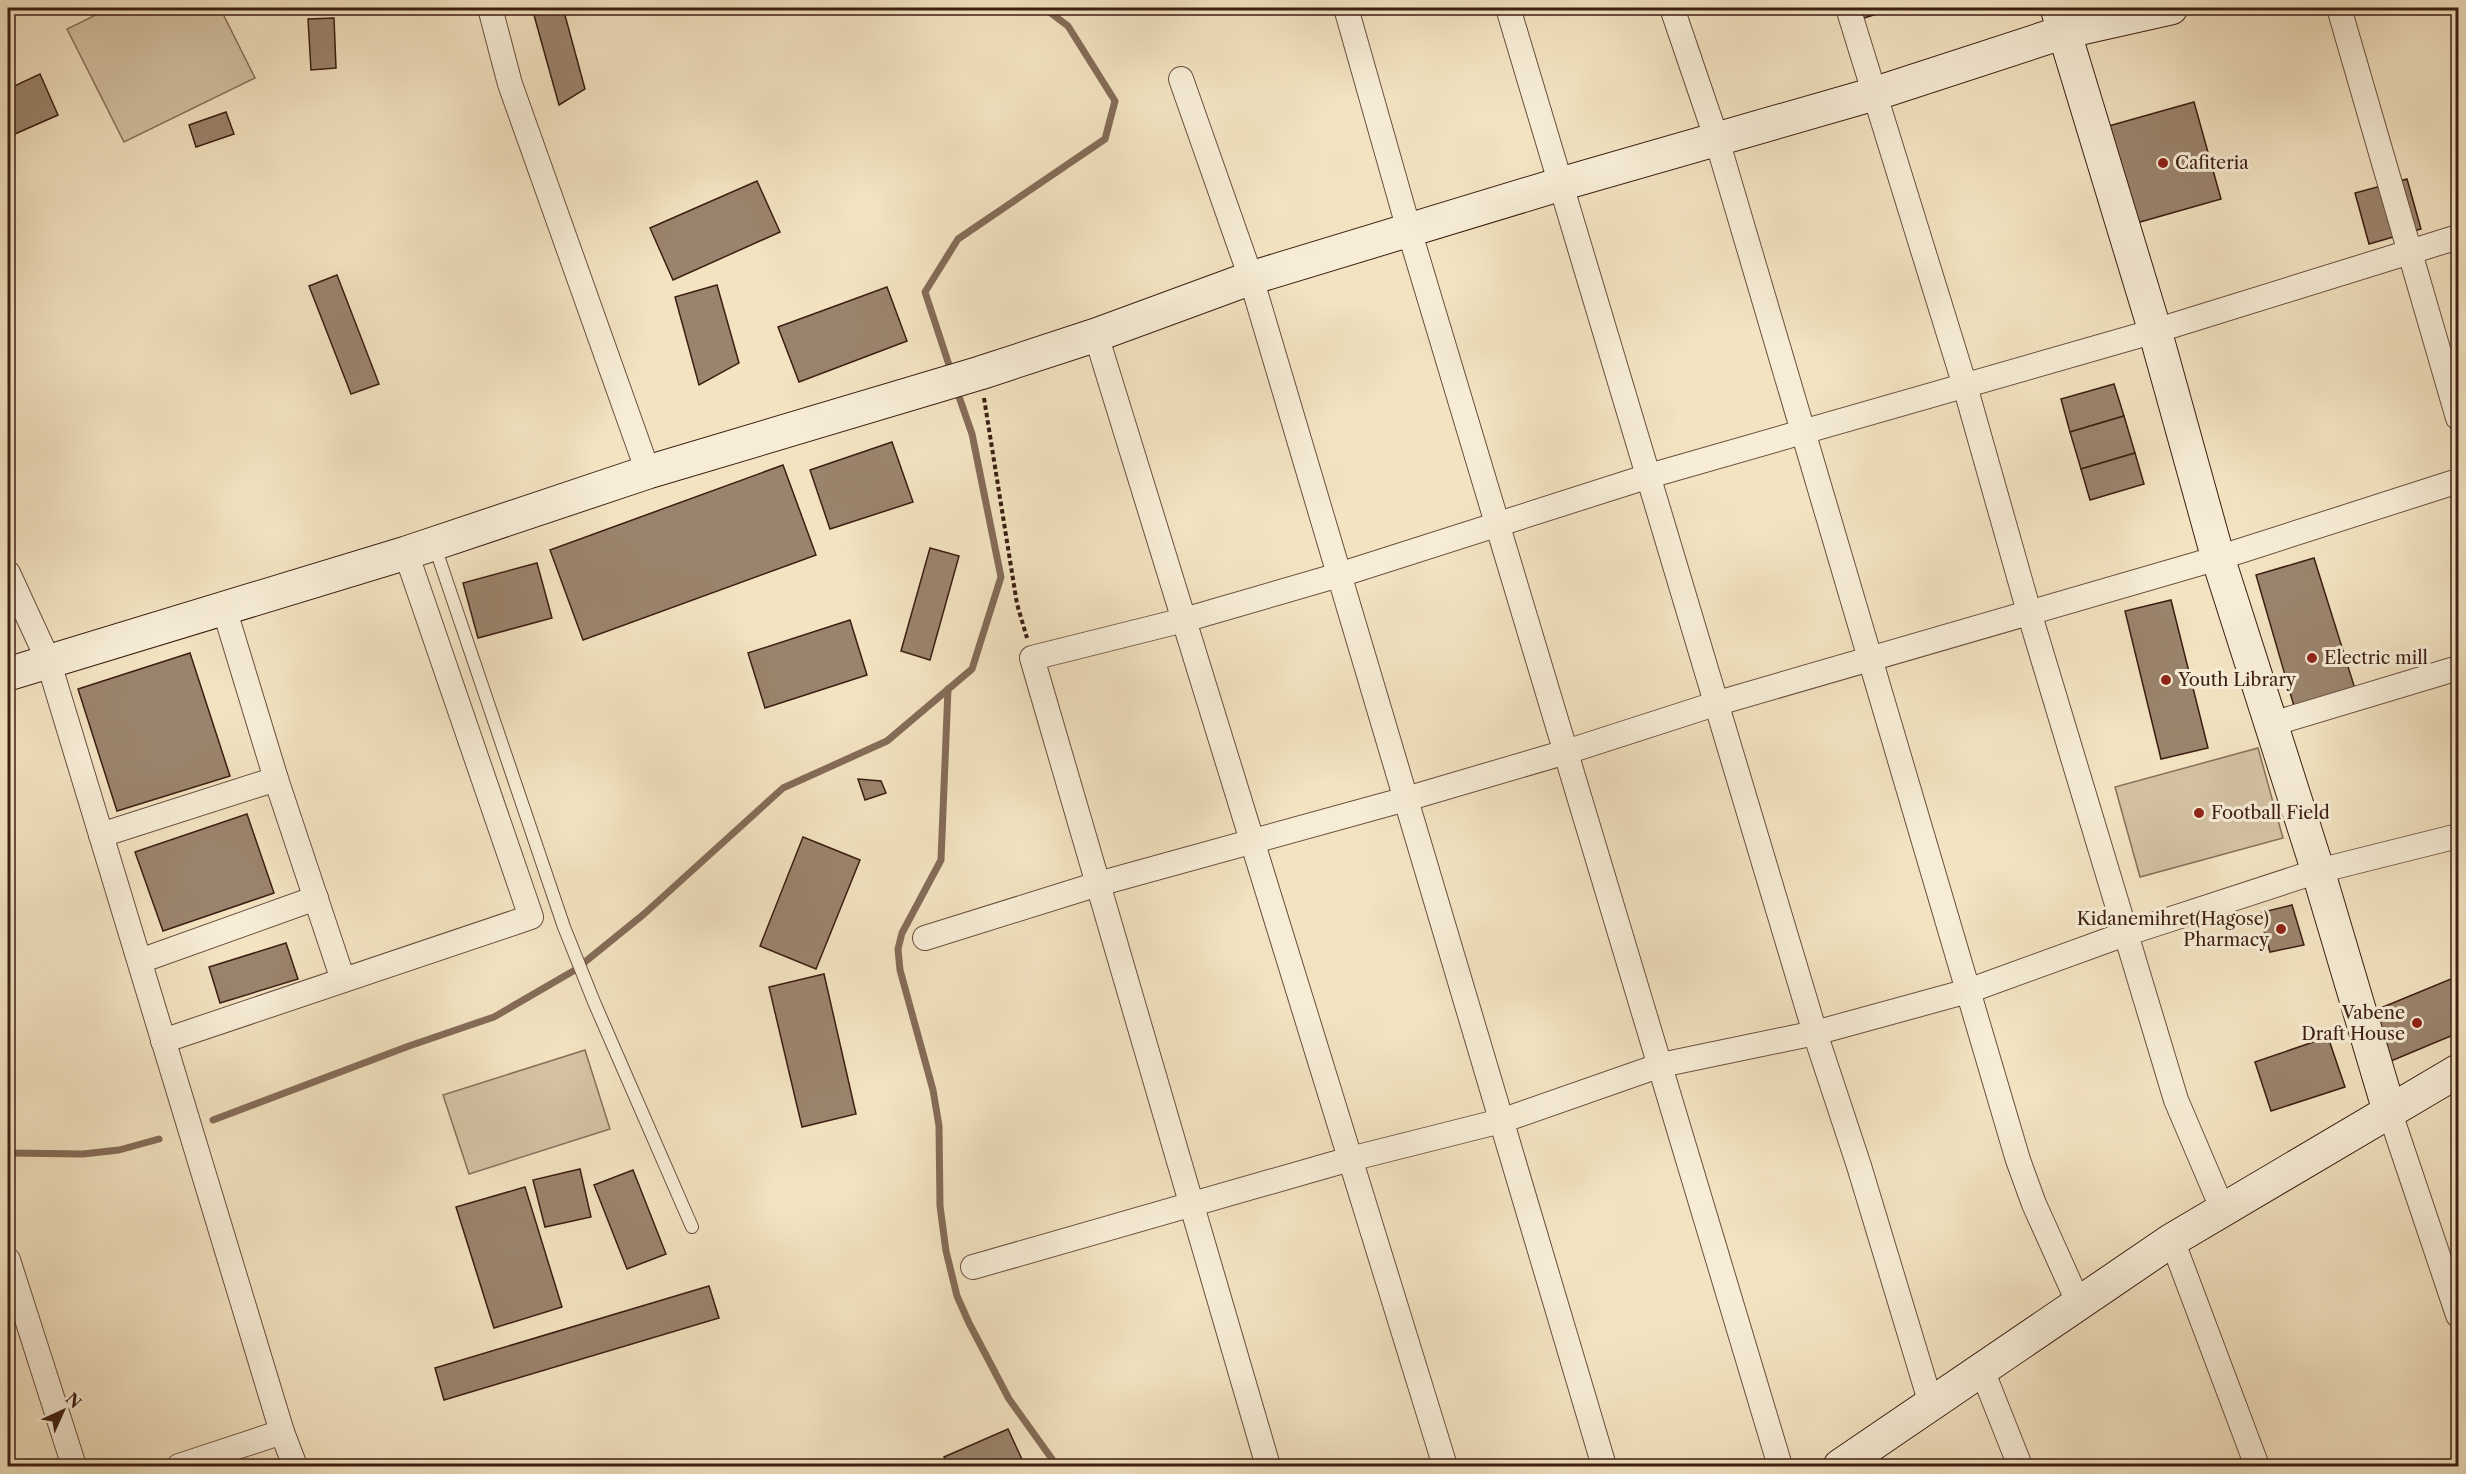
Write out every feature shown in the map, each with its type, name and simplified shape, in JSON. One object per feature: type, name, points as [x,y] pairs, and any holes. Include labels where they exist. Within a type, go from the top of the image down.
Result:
[{"type":"street","points":[[490,8],[510,84],[648,472]]},
{"type":"street","points":[[1346,8],[1409,230],[1780,1467]]},
{"type":"street","points":[[1508,8],[1815,1033],[1859,1166],[1931,1404]]},
{"type":"street","points":[[1672,8],[1718,140],[2018,1160],[2034,1204],[2079,1304]]},
{"type":"street","points":[[1848,8],[1965,386],[2029,612],[2176,1100],[2222,1208]]},
{"type":"street","points":[[8,674],[420,548],[648,472],[975,375],[1096,335],[1251,278],[1561,184],[1874,94],[2060,20],[2171,8]]},
{"type":"street","points":[[2339,8],[2458,418]]},
{"type":"street","points":[[2060,20],[2155,331],[2218,558],[2318,871],[2389,1110],[2458,1314]]},
{"type":"street","points":[[1181,79],[1251,278],[1604,1467]]},
{"type":"street","points":[[1268,1467],[1032,658],[1184,620],[1339,575],[1649,476],[2155,331],[2458,237]]},
{"type":"street","points":[[1096,335],[1445,1467]]},
{"type":"street","points":[[925,938],[1098,884],[1406,799],[1566,752],[1718,703],[2218,558],[2458,481]]},
{"type":"street","points":[[163,1041],[531,916],[420,548]]},
{"type":"street","points":[[8,573],[48,660],[282,1432],[295,1467]]},
{"type":"street","points":[[224,608],[276,779],[343,980]]},
{"type":"street","points":[[2272,724],[2458,668]]},
{"type":"street","points":[[101,835],[276,779]]},
{"type":"street","points":[[973,1267],[1350,1160],[1501,1121],[1661,1065],[1815,1033],[1968,992],[2125,934],[2318,871],[2458,836]]},
{"type":"street","points":[[140,962],[316,898]]},
{"type":"street","points":[[1839,1467],[2222,1208],[2458,1071]]},
{"type":"street","points":[[2172,1240],[2257,1467]]},
{"type":"street","points":[[8,1260],[74,1467]]},
{"type":"street","points":[[1982,1370],[2020,1467]]},
{"type":"street","points":[[179,1467],[282,1432]]},
{"type":"lane","points":[[420,548],[594,1002],[692,1227]]},
{"type":"path","points":[[975,375],[1017,604],[1032,658]]},
{"type":"shaded area","points":[[110,8],[220,8],[255,78],[124,142],[67,29]]},
{"type":"shaded area","name":"Football Field","points":[[2258,748],[2283,838],[2140,877],[2115,787]]},
{"type":"shaded area","points":[[585,1050],[610,1129],[469,1174],[443,1095]]},
{"type":"building","points":[[532,8],[563,8],[585,89],[559,105]]},
{"type":"building","points":[[1861,8],[1896,8],[1864,18]]},
{"type":"building","points":[[334,18],[336,68],[311,70],[308,19]]},
{"type":"building","points":[[40,74],[58,115],[8,137],[8,89]]},
{"type":"building","name":"Cafiteria","points":[[2194,102],[2221,199],[2133,224],[2105,127]]},
{"type":"building","points":[[226,112],[234,134],[196,147],[189,125]]},
{"type":"building","points":[[2407,179],[2421,229],[2369,244],[2355,193]]},
{"type":"building","points":[[757,181],[780,232],[673,280],[650,228]]},
{"type":"building","points":[[337,275],[379,384],[351,394],[309,286]]},
{"type":"building","points":[[717,285],[739,363],[699,385],[675,297]]},
{"type":"building","points":[[887,287],[907,341],[799,382],[778,327]]},
{"type":"building","points":[[2114,384],[2124,416],[2070,432],[2061,399]]},
{"type":"building","points":[[2124,416],[2135,453],[2081,469],[2070,432]]},
{"type":"building","points":[[892,442],[913,502],[830,529],[810,470]]},
{"type":"building","points":[[2135,453],[2144,484],[2090,500],[2081,469]]},
{"type":"building","points":[[783,465],[816,555],[583,640],[550,550]]},
{"type":"building","points":[[930,548],[959,556],[930,660],[901,651]]},
{"type":"building","name":"Electric mill","points":[[2314,558],[2356,692],[2296,713],[2256,575]]},
{"type":"building","points":[[537,563],[552,618],[478,638],[463,583]]},
{"type":"building","name":"Youth Library","points":[[2171,600],[2208,748],[2161,759],[2125,611]]},
{"type":"building","points":[[850,620],[867,675],[765,708],[748,653]]},
{"type":"building","points":[[190,653],[230,776],[117,811],[78,689]]},
{"type":"building","points":[[858,779],[881,781],[886,793],[865,800]]},
{"type":"building","points":[[247,814],[274,893],[163,931],[135,852]]},
{"type":"building","points":[[803,837],[860,860],[816,969],[760,946]]},
{"type":"building","name":"Kidanemihret(Hagose) Pharmacy","points":[[2292,905],[2304,945],[2270,952],[2259,913]]},
{"type":"building","points":[[286,943],[298,979],[220,1003],[209,967]]},
{"type":"building","points":[[824,974],[856,1114],[802,1127],[769,987]]},
{"type":"building","name":"Vabene Draft House","points":[[2458,976],[2458,1033],[2391,1061],[2371,1012]]},
{"type":"building","points":[[2328,1037],[2345,1087],[2271,1111],[2255,1062]]},
{"type":"building","points":[[580,1169],[591,1217],[545,1227],[533,1180]]},
{"type":"building","points":[[633,1170],[666,1254],[627,1269],[594,1185]]},
{"type":"building","points":[[525,1187],[562,1307],[494,1328],[456,1207]]},
{"type":"building","points":[[709,1286],[719,1318],[444,1400],[435,1368]]},
{"type":"building","points":[[1008,1429],[1025,1466],[948,1466],[944,1457]]},
{"type":"waterway","points":[[951,371],[925,292],[958,239],[1105,139],[1115,101],[1068,26],[1044,8]]},
{"type":"waterway","points":[[213,1120],[409,1046],[494,1017],[575,970],[644,914],[783,788],[887,741],[972,669],[1001,577],[972,434],[956,388]]},
{"type":"waterway","points":[[948,689],[941,860],[902,933],[898,949],[900,970],[933,1090],[939,1126],[940,1206],[946,1251],[957,1296],[1009,1399],[1057,1466]]},
{"type":"waterway","points":[[8,1153],[83,1154],[119,1150],[159,1139]]},
{"type":"place","name":"Cafiteria","points":[[2163,163]]},
{"type":"place","name":"Electric mill","points":[[2312,658]]},
{"type":"place","name":"Youth Library","points":[[2166,680]]},
{"type":"place","name":"Football Field","points":[[2199,813]]},
{"type":"place","name":"Kidanemihret(Hagose) Pharmacy","points":[[2281,929]]},
{"type":"place","name":"Vabene Draft House","points":[[2417,1023]]}]
